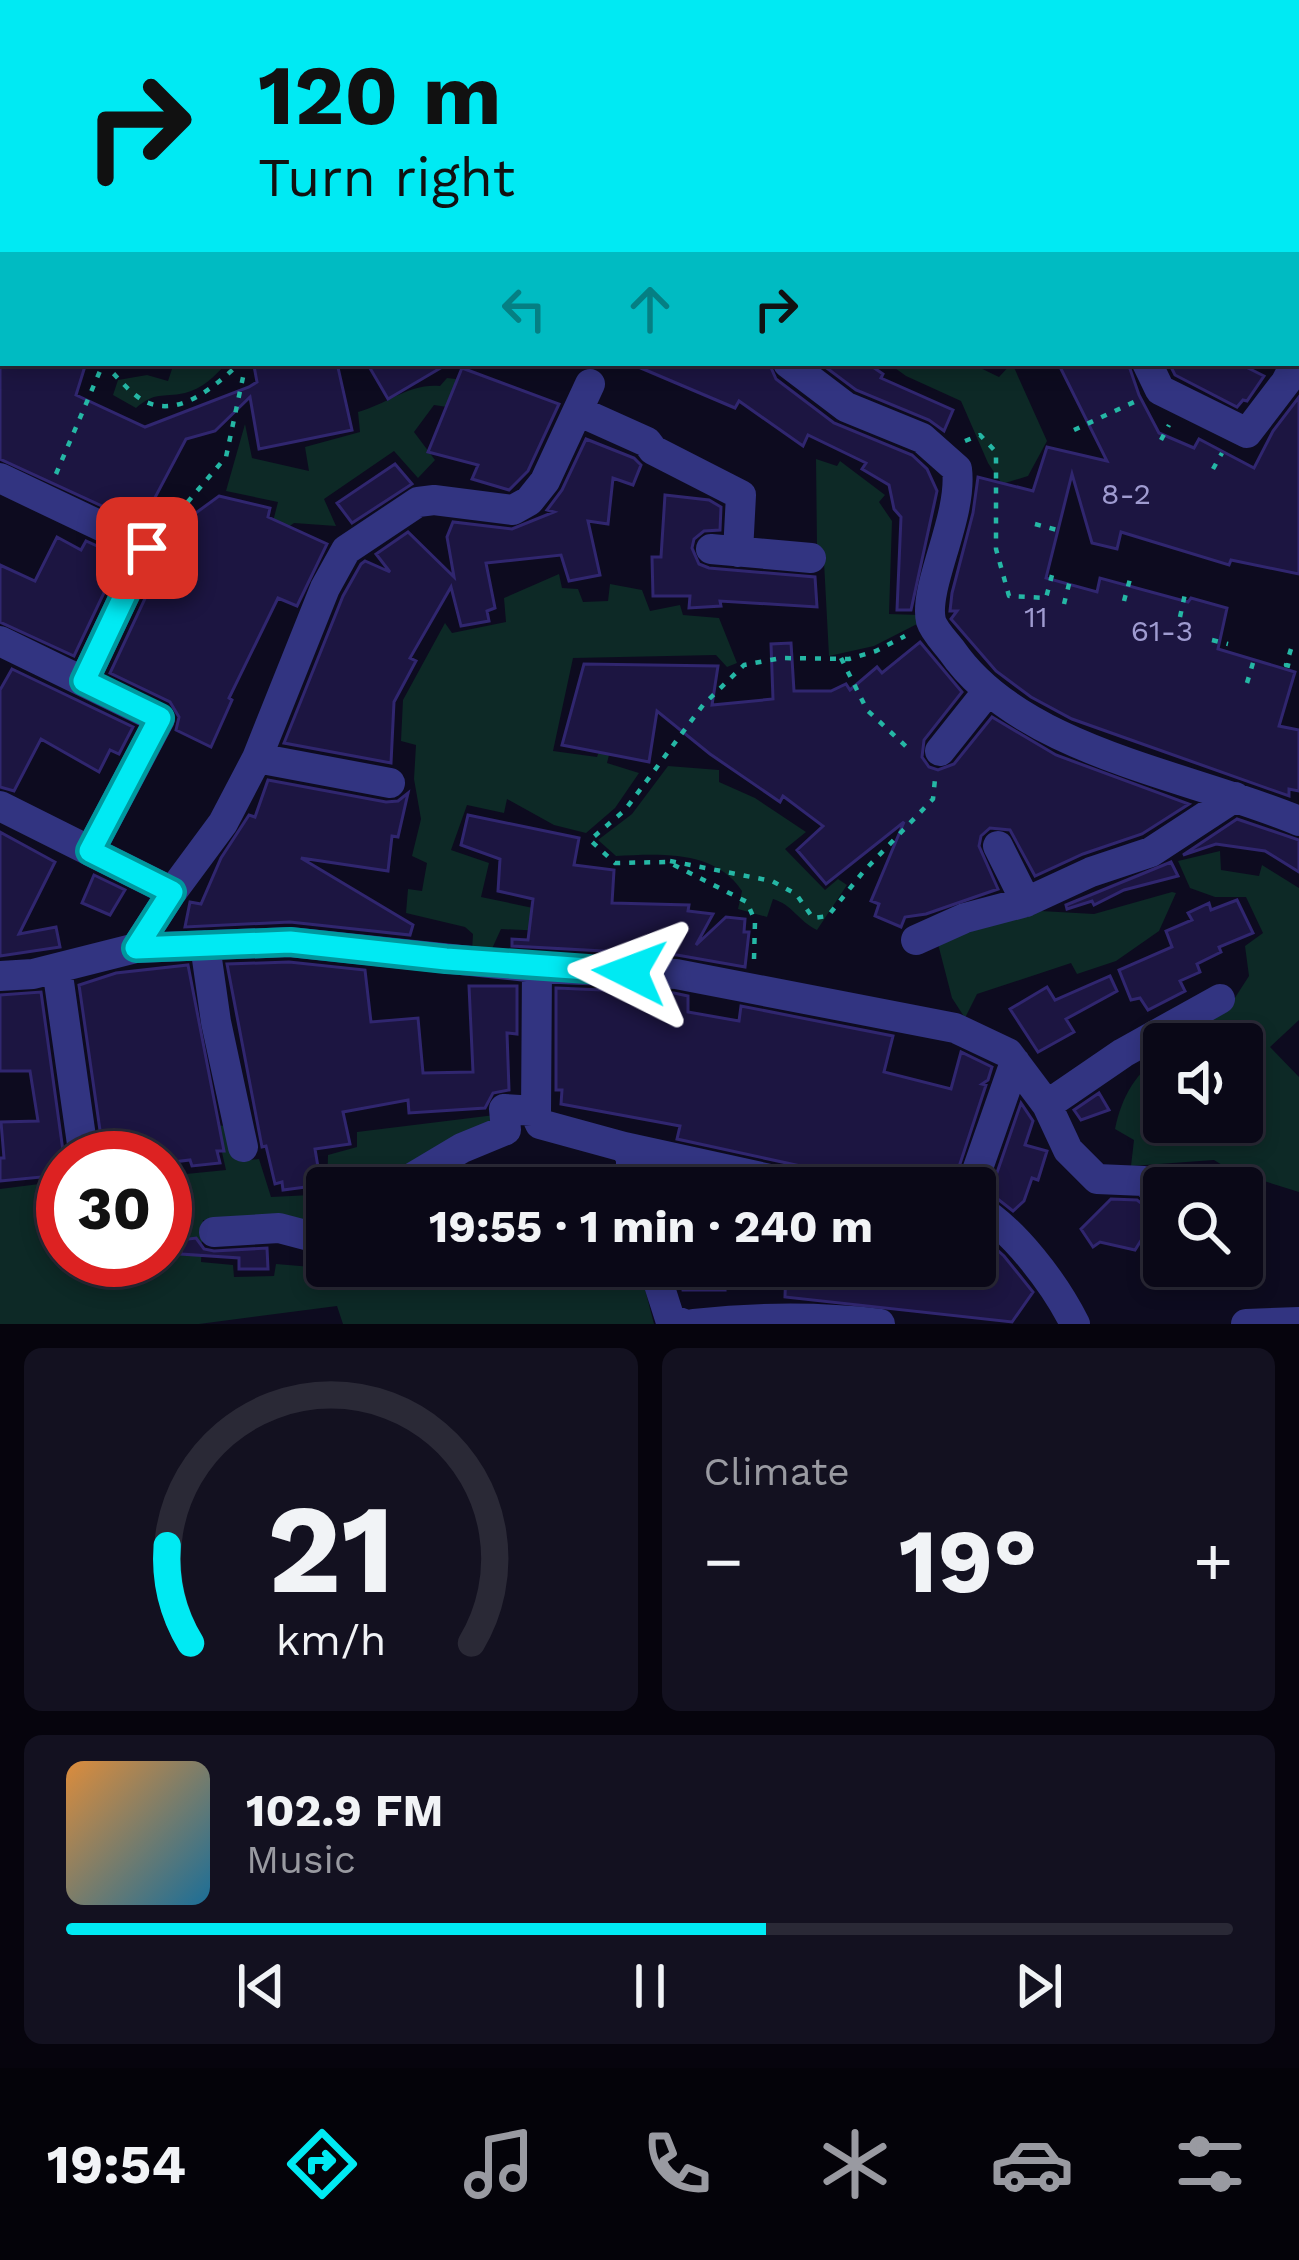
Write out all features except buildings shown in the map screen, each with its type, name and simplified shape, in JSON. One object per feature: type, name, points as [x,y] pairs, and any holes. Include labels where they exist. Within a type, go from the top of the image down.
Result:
[{"type":"street","points":[[792,366],[846,407],[922,438],[957,469],[959,491],[932,597],[931,622],[971,679],[1043,727],[1175,780],[1299,821]]},
{"type":"street","points":[[1153,377],[1247,433],[1294,366]]},
{"type":"street","points":[[136,948],[224,824],[257,758],[325,588],[346,550],[418,502],[513,510],[530,501],[545,481],[584,397],[653,450],[741,495],[724,550],[811,558]]},
{"type":"street","points":[[0,478],[147,548],[84,681]]},
{"type":"street","points":[[0,641],[160,718],[90,851]]},
{"type":"street","points":[[927,758],[987,692]]},
{"type":"street","points":[[257,758],[390,783]]},
{"type":"street","points":[[916,940],[1151,852],[1234,797]]},
{"type":"street","points":[[0,806],[172,892]]},
{"type":"street","points":[[1000,845],[1025,902]]},
{"type":"street","points":[[0,976],[57,968],[136,948],[290,942],[537,968],[676,974],[955,1028],[1008,1053],[1048,1105],[1068,1150],[1097,1179],[1143,1181]]},
{"type":"street","points":[[205,945],[243,1147]]},
{"type":"street","points":[[57,968],[80,1131]]},
{"type":"street","points":[[537,968],[536,1111],[540,1124],[715,1167]]},
{"type":"street","points":[[1048,1105],[1123,1054],[1220,999]]},
{"type":"street","points":[[978,1167],[1015,1061]]},
{"type":"street","points":[[430,1167],[506,1130],[504,1109],[536,1111]]},
{"type":"street","points":[[624,1147],[632,1156],[632,1167]]},
{"type":"street","points":[[996,1221],[1054,1285],[1075,1324]]},
{"type":"street","points":[[214,1232],[279,1228],[306,1235]]},
{"type":"street","points":[[659,1287],[670,1319],[684,1324]]},
{"type":"street","points":[[694,1324],[765,1316],[823,1316],[880,1324]]},
{"type":"street","points":[[1246,1324],[1299,1322]]},
{"type":"path","points":[[58,468],[102,366]]},
{"type":"path","points":[[106,366],[143,401],[162,406],[204,395],[239,366]]},
{"type":"path","points":[[147,548],[226,458],[242,366]]},
{"type":"path","points":[[1074,430],[1153,377]]},
{"type":"path","points":[[972,437],[980,436],[996,452],[996,549],[1009,596],[1046,598],[1052,575]]},
{"type":"path","points":[[1035,524],[1060,531]]},
{"type":"path","points":[[1124,601],[1130,579]]},
{"type":"path","points":[[1064,604],[1070,580]]},
{"type":"path","points":[[1180,617],[1185,594]]},
{"type":"path","points":[[841,658],[867,710],[927,758],[935,779],[933,799],[828,916],[813,918],[796,894],[772,881],[682,861],[615,863],[590,840],[625,810],[703,705],[744,664],[876,651],[931,622]]},
{"type":"path","points":[[1212,640],[1228,644]]},
{"type":"path","points":[[1291,649],[1286,664],[1298,668]]},
{"type":"path","points":[[1247,683],[1255,656]]},
{"type":"path","points":[[668,862],[747,902],[754,921],[749,988]]},
{"type":"green space","points":[[173,366],[224,366],[197,388],[154,397],[136,408],[113,395],[118,380],[147,375],[168,381]]},
{"type":"green space","points":[[892,366],[976,366],[999,377],[1013,366],[1047,441],[1028,476],[1002,484],[961,401]]},
{"type":"green space","points":[[447,378],[456,379],[454,408],[434,405],[414,432],[435,460],[418,478],[394,451],[324,499],[336,526],[294,523],[268,541],[278,502],[226,491],[245,424],[252,458],[309,471],[305,447],[360,432],[358,412],[409,391],[440,386]]},
{"type":"green space","points":[[816,459],[837,466],[840,461],[885,495],[879,502],[892,521],[889,614],[919,615],[919,623],[874,646],[829,656],[824,562],[817,547]]},
{"type":"green space","points":[[559,574],[562,588],[578,589],[583,602],[608,601],[610,584],[642,590],[650,611],[680,605],[683,615],[719,618],[737,663],[727,667],[716,655],[573,658],[553,751],[597,757],[603,740],[612,743],[607,763],[639,773],[615,808],[586,833],[554,825],[507,799],[504,813],[467,805],[451,850],[489,863],[481,897],[571,916],[566,932],[501,929],[490,953],[472,951],[473,934],[465,927],[406,913],[408,889],[422,891],[427,863],[412,856],[421,819],[414,779],[416,745],[401,741],[403,700],[445,623],[452,633],[506,622],[504,598]]},
{"type":"green space","points":[[668,766],[719,770],[719,782],[755,798],[806,832],[785,849],[825,890],[838,879],[847,885],[817,930],[773,899],[767,917],[738,909],[742,891],[731,878],[702,861],[669,855],[616,856],[598,840],[632,814]]},
{"type":"green space","points":[[1220,851],[1221,870],[1259,876],[1262,865],[1299,888],[1299,1020],[1270,1047],[1299,1077],[1299,1192],[1263,1181],[1263,1167],[1225,1167],[1214,1160],[1131,1166],[1134,1140],[1115,1129],[1122,1106],[1143,1072],[1143,1143],[1263,1143],[1263,1023],[1206,1023],[1229,1007],[1249,976],[1245,946],[1263,933],[1246,897],[1215,897],[1190,888],[1178,861]]},
{"type":"green space","points":[[1176,893],[1159,931],[1116,961],[1077,974],[1071,963],[977,994],[965,1018],[952,998],[937,940],[1023,910],[1094,914]]},
{"type":"green space","points":[[495,1115],[496,1126],[458,1137],[406,1167],[328,1167],[328,1155],[357,1147],[357,1132]]},
{"type":"green space","points":[[231,1125],[239,1161],[259,1159],[271,1197],[306,1195],[306,1220],[203,1220],[201,1262],[233,1265],[234,1277],[274,1276],[276,1264],[306,1266],[306,1287],[644,1287],[654,1324],[343,1324],[337,1306],[199,1324],[0,1324],[0,1189],[36,1184],[36,1287],[192,1287],[192,1173],[226,1170],[216,1126]]},
{"type":"route","points":[[147,548],[84,681],[160,718],[90,851],[172,892],[136,948],[290,942],[537,968],[630,972]]}]
